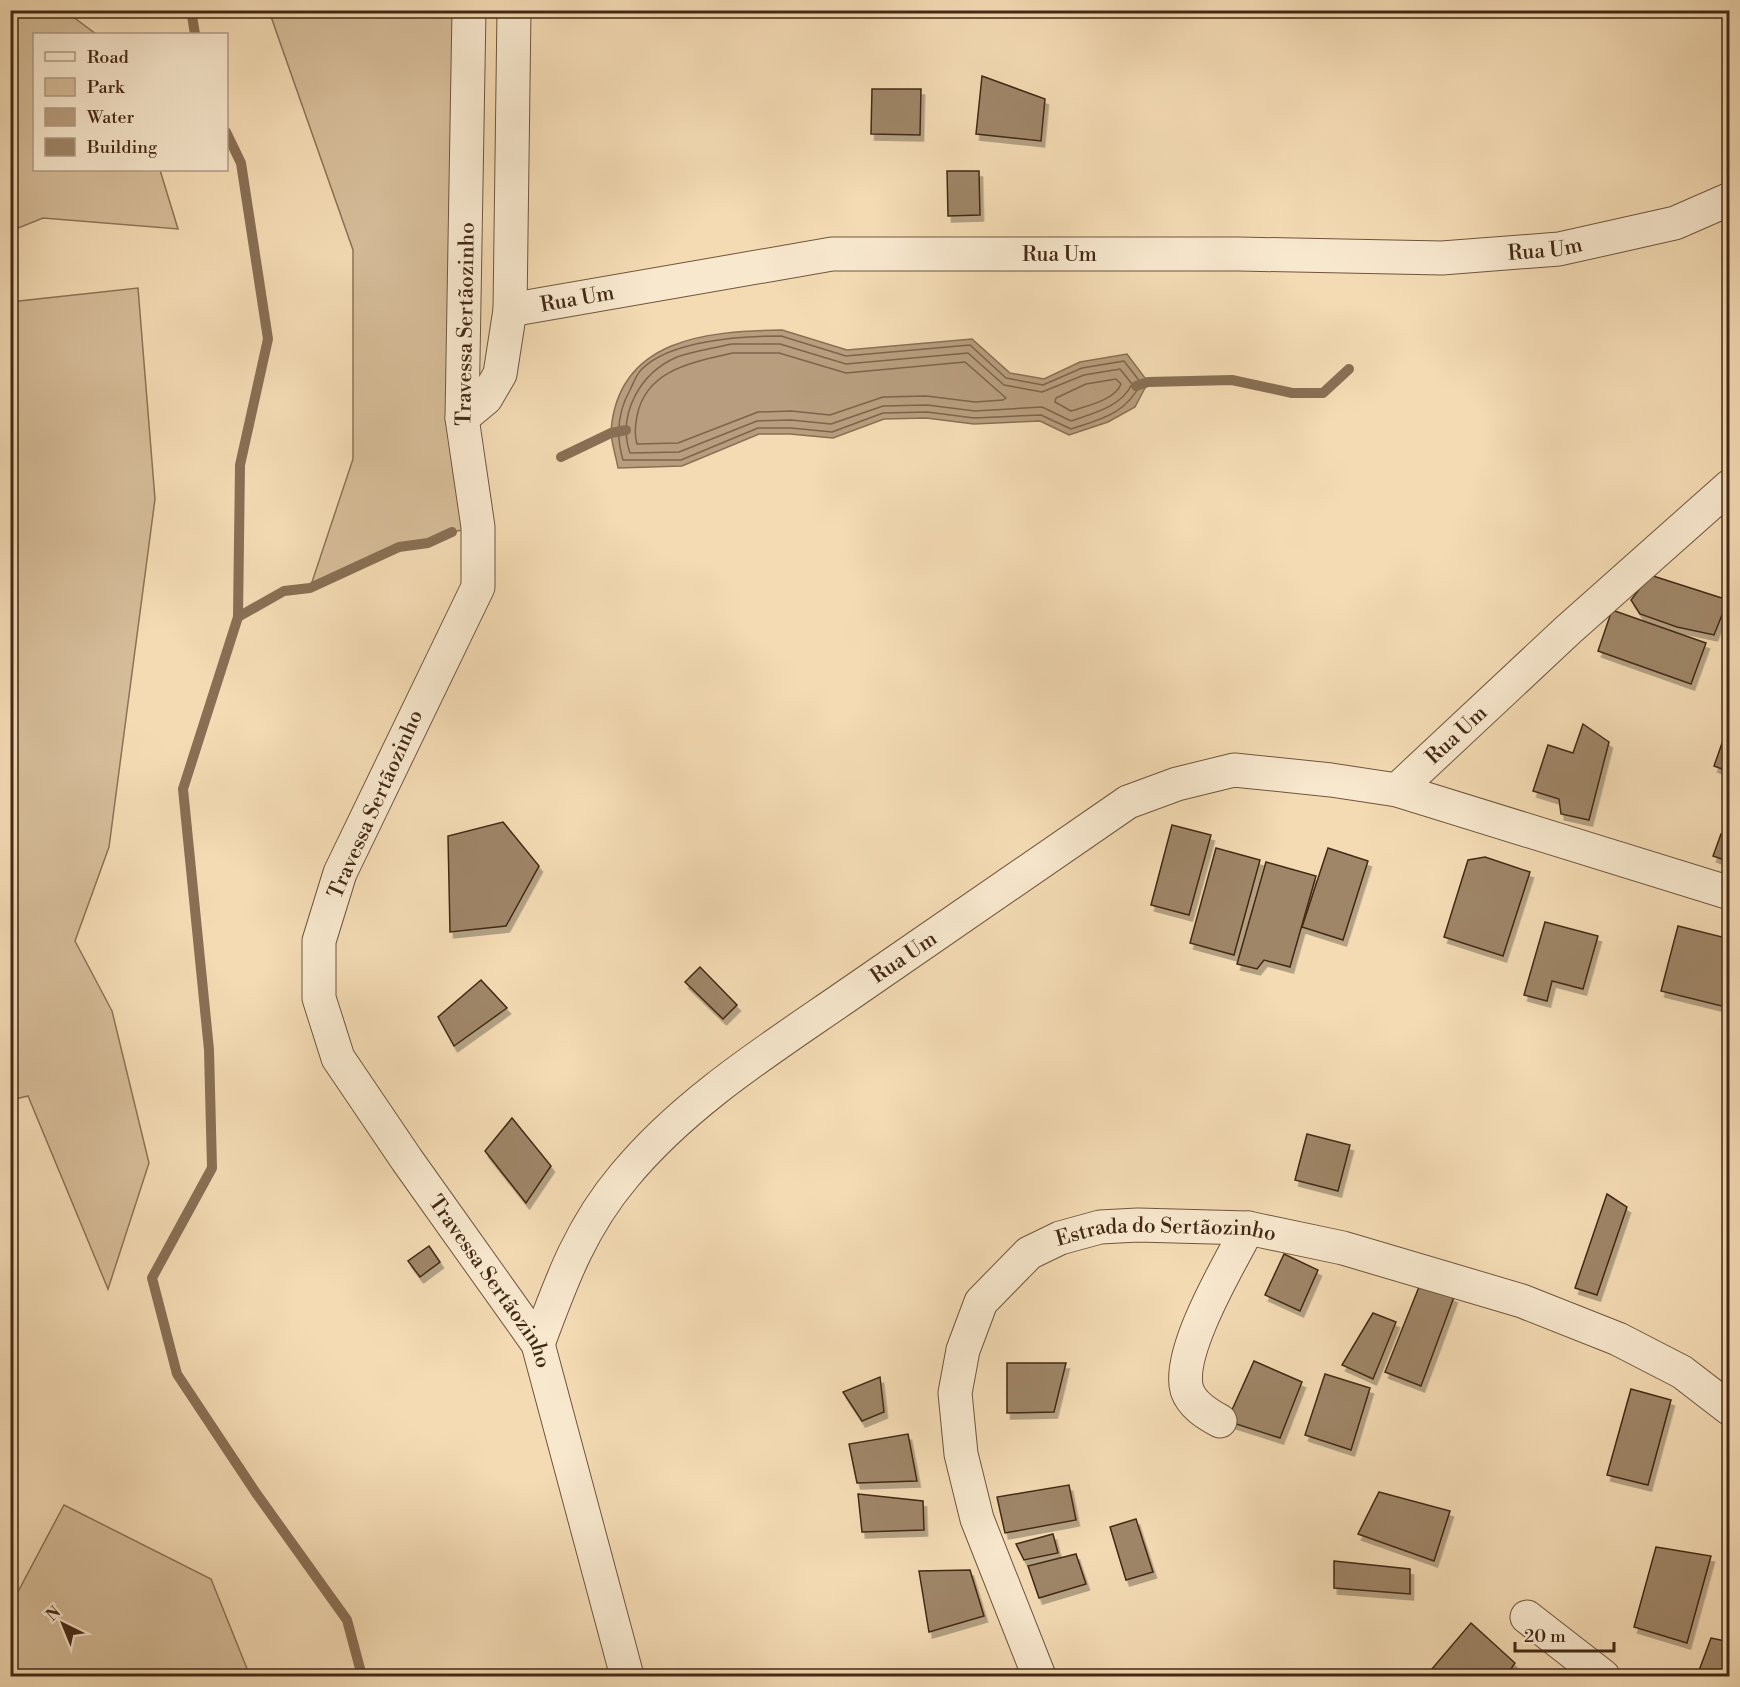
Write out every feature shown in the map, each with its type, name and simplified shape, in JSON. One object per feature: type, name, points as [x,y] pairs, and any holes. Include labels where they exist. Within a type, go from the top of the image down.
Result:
[{"type":"street","name":"Travessa Sertãozinho","points":[[469,10],[462,418],[478,527],[478,587],[340,873],[319,941],[319,998],[338,1058],[407,1160],[538,1344],[627,1677]]},
{"type":"street","points":[[510,310],[514,10]]},
{"type":"street","name":"Rua Um","points":[[462,418],[486,398],[500,374],[510,310],[832,254],[1239,254],[1442,258],[1559,249],[1675,223],[1730,199]]},
{"type":"street","name":"Rua Um","points":[[1397,790],[1568,630],[1730,486]]},
{"type":"street","name":"Rua Um","points":[[538,1344],[569,1260],[593,1218],[623,1177],[666,1129],[769,1049],[1128,802],[1177,784],[1234,770],[1331,780],[1397,790],[1730,893]]},
{"type":"street","name":"Estrada do Sertãozinho","points":[[1039,1677],[976,1519],[961,1454],[956,1393],[963,1350],[981,1302],[1029,1253],[1060,1238],[1100,1227],[1248,1228],[1343,1248],[1522,1301],[1618,1339],[1673,1368],[1730,1409]]},
{"type":"street","points":[[1220,1421],[1196,1404],[1188,1391],[1185,1374],[1201,1318],[1248,1228]]},
{"type":"street","points":[[1527,1617],[1603,1677]]},
{"type":"green space","points":[[11,10],[65,11],[95,33],[33,33],[33,171],[160,171],[178,229],[43,218],[11,231]]},
{"type":"green space","points":[[269,11],[469,11],[478,527],[452,532],[428,543],[399,547],[310,588],[353,459],[353,250]]},
{"type":"green space","points":[[138,288],[155,499],[109,847],[75,941],[112,1011],[149,1163],[108,1289],[28,1096],[11,1100],[10,302]]},
{"type":"green space","points":[[64,1505],[211,1579],[250,1676],[11,1676],[11,1605]]},
{"type":"water","points":[[782,330],[847,350],[972,339],[1010,373],[1044,379],[1080,362],[1127,354],[1148,382],[1135,407],[1108,422],[1069,435],[1040,421],[974,424],[926,418],[884,419],[833,438],[759,434],[682,466],[618,468],[611,431],[617,400],[630,376],[649,358],[671,346],[697,338],[725,333]]},
{"type":"building","points":[[982,76],[1045,99],[1041,141],[976,134]]},
{"type":"building","points":[[872,89],[921,89],[920,135],[871,134]]},
{"type":"building","points":[[947,171],[979,171],[980,215],[948,216]]},
{"type":"building","points":[[1650,575],[1728,600],[1714,635],[1677,627],[1640,614],[1631,600]]},
{"type":"building","points":[[1612,610],[1706,643],[1691,684],[1598,651]]},
{"type":"building","points":[[1730,617],[1730,637],[1723,635]]},
{"type":"building","points":[[1583,724],[1609,742],[1589,820],[1561,814],[1559,799],[1533,791],[1548,745],[1573,753]]},
{"type":"building","points":[[1726,732],[1730,733],[1730,772],[1714,766]]},
{"type":"building","points":[[503,822],[539,866],[506,926],[450,932],[448,836]]},
{"type":"building","points":[[1172,825],[1211,835],[1189,915],[1151,905]]},
{"type":"building","points":[[1721,834],[1730,834],[1730,862],[1713,856]]},
{"type":"building","points":[[1216,848],[1260,860],[1234,955],[1190,943]]},
{"type":"building","points":[[1328,848],[1368,861],[1343,940],[1302,927]]},
{"type":"building","points":[[1485,857],[1530,872],[1503,956],[1444,937],[1468,860]]},
{"type":"building","points":[[1266,862],[1316,876],[1290,967],[1264,960],[1257,969],[1237,964]]},
{"type":"building","points":[[1545,922],[1598,936],[1583,989],[1552,981],[1547,1001],[1524,995]]},
{"type":"building","points":[[1678,926],[1730,939],[1730,1008],[1661,991]]},
{"type":"building","points":[[700,967],[737,1005],[723,1019],[685,982]]},
{"type":"building","points":[[481,980],[507,1008],[454,1046],[438,1017]]},
{"type":"building","points":[[512,1118],[551,1166],[526,1203],[485,1151]]},
{"type":"building","points":[[1307,1134],[1350,1145],[1338,1191],[1295,1180]]},
{"type":"building","points":[[1607,1194],[1627,1207],[1597,1295],[1575,1288]]},
{"type":"building","points":[[429,1246],[440,1262],[420,1277],[408,1261]]},
{"type":"building","points":[[1284,1254],[1318,1270],[1300,1311],[1265,1295]]},
{"type":"building","points":[[1421,1282],[1454,1297],[1421,1386],[1385,1372]]},
{"type":"building","points":[[1373,1313],[1396,1322],[1373,1379],[1342,1365]]},
{"type":"building","points":[[1254,1361],[1302,1382],[1280,1438],[1227,1421]]},
{"type":"building","points":[[1007,1363],[1066,1363],[1054,1412],[1007,1413]]},
{"type":"building","points":[[1325,1374],[1370,1388],[1351,1450],[1305,1435]]},
{"type":"building","points":[[880,1377],[884,1412],[862,1421],[843,1392]]},
{"type":"building","points":[[1631,1389],[1671,1400],[1648,1485],[1607,1475]]},
{"type":"building","points":[[908,1434],[917,1481],[857,1483],[849,1444]]},
{"type":"building","points":[[1069,1485],[1076,1520],[1005,1533],[997,1497]]},
{"type":"building","points":[[1379,1492],[1450,1511],[1434,1561],[1358,1534]]},
{"type":"building","points":[[858,1494],[923,1501],[924,1530],[862,1532]]},
{"type":"building","points":[[1136,1519],[1153,1572],[1126,1580],[1110,1527]]},
{"type":"building","points":[[1053,1534],[1058,1553],[1024,1560],[1016,1544]]},
{"type":"building","points":[[1656,1547],[1711,1556],[1687,1643],[1634,1627]]},
{"type":"building","points":[[1076,1554],[1086,1584],[1039,1598],[1028,1566]]},
{"type":"building","points":[[1334,1561],[1410,1569],[1410,1594],[1334,1588]]},
{"type":"building","points":[[970,1570],[984,1616],[929,1632],[919,1571]]},
{"type":"building","points":[[1471,1623],[1515,1663],[1506,1676],[1441,1676],[1431,1670]]},
{"type":"building","points":[[1711,1638],[1730,1642],[1730,1676],[1697,1676]]},
{"type":"waterway","points":[[191,10],[195,33]]},
{"type":"waterway","points":[[228,136],[241,163],[268,339],[240,465],[238,617],[183,789],[209,1050],[212,1168],[152,1278],[177,1374],[256,1493],[347,1620],[362,1676]]},
{"type":"waterway","points":[[1136,386],[1148,382],[1232,380],[1292,393],[1323,393],[1349,369]]},
{"type":"waterway","points":[[561,457],[611,433],[626,430]]},
{"type":"waterway","points":[[238,617],[284,591],[310,588],[399,547],[428,543],[452,532]]}]
